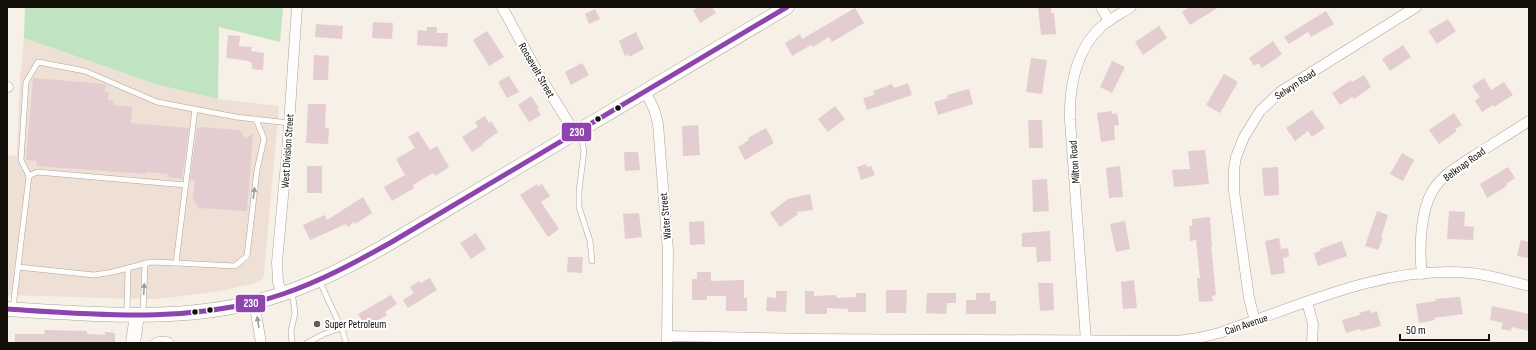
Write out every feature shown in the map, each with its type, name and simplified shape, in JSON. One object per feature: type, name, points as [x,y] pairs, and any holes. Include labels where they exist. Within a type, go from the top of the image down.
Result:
[{"type":"main road","points":[[10,309],[136,315],[194,312],[254,302],[287,292],[318,279],[390,243],[787,7]]},
{"type":"main road","points":[[133,343],[136,315]]},
{"type":"street","name":"West Division Street","points":[[287,292],[278,282],[277,262],[297,7]]},
{"type":"street","name":"Roosevelt Street","points":[[502,7],[539,76],[577,131]]},
{"type":"street","points":[[1101,7],[1109,21]]},
{"type":"street","name":"Milton Road","points":[[1086,341],[1070,99],[1073,79],[1083,52],[1098,30],[1131,7]]},
{"type":"street","name":"Selwyn Road","points":[[1255,321],[1249,298],[1234,191],[1234,169],[1236,157],[1244,137],[1260,111],[1280,92],[1416,7]]},
{"type":"street","name":"Water Street","points":[[645,91],[654,109],[658,124],[668,245],[667,340]]},
{"type":"street","name":"Belknap Road","points":[[1422,274],[1421,256],[1423,222],[1426,206],[1433,190],[1455,168],[1529,121]]},
{"type":"street","name":"Cain Avenue","points":[[667,340],[1188,340],[1209,336],[1366,282],[1422,274],[1452,272],[1491,276],[1529,286]]},
{"type":"street","points":[[254,302],[261,343]]},
{"type":"street","points":[[1307,302],[1312,317],[1312,343]]},
{"type":"lane","points":[[10,309],[18,267],[29,176],[21,160],[26,82],[38,62],[85,71],[157,102],[236,118],[289,123]]},
{"type":"lane","points":[[176,263],[195,109]]},
{"type":"lane","points":[[18,267],[94,274],[113,272],[151,262],[235,266],[247,256],[257,170],[264,139],[256,119]]},
{"type":"lane","points":[[577,131],[584,151],[579,191],[579,207],[590,241],[592,261]]},
{"type":"lane","points":[[29,176],[37,172],[186,185]]},
{"type":"lane","points":[[136,315],[145,264]]},
{"type":"lane","points":[[128,268],[136,315]]},
{"type":"lane","points":[[318,279],[341,328],[346,343]]},
{"type":"lane","points":[[287,292],[295,312],[291,331],[292,343]]},
{"type":"lane","points":[[307,343],[324,334],[341,328]]},
{"type":"lane","points":[[152,343],[160,339],[169,340],[172,343]]},
{"type":"shaded area","points":[[24,38],[155,84],[218,99],[279,106],[264,275],[261,280],[256,283],[215,292],[158,299],[7,295],[7,155],[17,156],[20,78]]},
{"type":"green space","points":[[25,7],[283,7],[280,42],[219,27],[218,99],[155,84],[24,38]]},
{"type":"building","points":[[698,7],[712,7],[716,13],[700,23],[693,10]]},
{"type":"building","points":[[1038,7],[1051,7],[1051,13],[1054,13],[1056,34],[1041,35]]},
{"type":"building","points":[[1190,7],[1219,7],[1190,25],[1182,12]]},
{"type":"building","points":[[855,8],[864,23],[832,42],[829,37],[813,47],[811,45],[792,56],[785,43],[800,34],[802,39]]},
{"type":"building","points":[[595,9],[600,19],[589,24],[585,14]]},
{"type":"building","points":[[1326,11],[1334,24],[1311,37],[1308,32],[1289,44],[1284,37]]},
{"type":"building","points":[[1448,19],[1456,31],[1437,44],[1428,31]]},
{"type":"building","points":[[373,22],[393,23],[392,39],[372,38]]},
{"type":"building","points":[[316,24],[343,26],[342,39],[315,37]]},
{"type":"building","points":[[1159,26],[1167,38],[1143,55],[1135,42]]},
{"type":"building","points":[[427,27],[437,27],[437,33],[448,33],[447,47],[417,45],[418,30],[427,31]]},
{"type":"building","points":[[487,31],[504,57],[489,66],[473,40]]},
{"type":"building","points":[[636,32],[644,49],[629,57],[628,54],[625,56],[619,41]]},
{"type":"building","points":[[228,35],[240,36],[239,46],[252,47],[251,51],[264,53],[263,70],[252,69],[252,63],[249,61],[226,58]]},
{"type":"building","points":[[1273,41],[1282,54],[1262,68],[1258,63],[1254,66],[1249,58]]},
{"type":"building","points":[[1403,45],[1411,57],[1390,71],[1382,59]]},
{"type":"building","points":[[314,55],[329,56],[328,80],[313,80]]},
{"type":"building","points":[[1031,58],[1047,60],[1042,94],[1026,92]]},
{"type":"building","points":[[1112,61],[1125,67],[1112,93],[1100,87]]},
{"type":"building","points":[[582,63],[589,75],[571,85],[565,72]]},
{"type":"building","points":[[1224,74],[1238,82],[1220,113],[1206,105]]},
{"type":"building","points":[[1364,75],[1371,87],[1354,99],[1352,97],[1340,105],[1332,93],[1351,80],[1352,82]]},
{"type":"building","points":[[509,76],[519,92],[507,98],[498,82]]},
{"type":"building","points":[[33,78],[106,84],[105,92],[109,92],[108,100],[114,101],[113,105],[132,107],[131,123],[189,128],[182,179],[167,177],[168,174],[146,172],[146,174],[36,166],[37,161],[26,160]]},
{"type":"building","points":[[1484,78],[1491,90],[1504,82],[1513,95],[1494,107],[1493,105],[1482,112],[1475,101],[1480,97],[1472,86]]},
{"type":"building","points":[[908,83],[912,95],[867,110],[863,98],[874,95],[873,91],[892,84],[894,88]]},
{"type":"building","points":[[969,89],[973,104],[938,115],[934,102],[948,98],[947,95]]},
{"type":"building","points":[[531,96],[539,108],[537,109],[541,115],[529,122],[518,105]]},
{"type":"building","points":[[308,104],[326,104],[325,128],[329,128],[328,144],[306,143]]},
{"type":"building","points":[[835,106],[845,119],[828,132],[818,119]]},
{"type":"building","points":[[1312,110],[1325,128],[1312,137],[1308,131],[1295,141],[1286,128]]},
{"type":"building","points":[[1112,111],[1112,114],[1117,113],[1119,125],[1114,126],[1115,140],[1101,142],[1097,113]]},
{"type":"building","points":[[1454,113],[1462,125],[1455,129],[1457,131],[1439,144],[1429,130]]},
{"type":"building","points":[[485,116],[489,123],[491,121],[498,132],[472,152],[462,137],[478,127],[475,122]]},
{"type":"building","points":[[1028,120],[1042,120],[1043,148],[1029,148]]},
{"type":"building","points":[[698,125],[700,155],[683,156],[682,126]]},
{"type":"building","points":[[200,127],[239,130],[246,139],[253,133],[247,211],[198,208],[193,199],[195,180],[190,179],[197,128],[200,129]]},
{"type":"building","points":[[766,128],[774,143],[745,160],[738,147],[749,140],[748,138]]},
{"type":"building","points":[[418,131],[430,150],[437,146],[449,167],[435,176],[433,173],[413,185],[414,188],[392,201],[384,187],[405,175],[396,159],[415,148],[408,137]]},
{"type":"building","points":[[1205,150],[1209,184],[1174,187],[1172,170],[1190,169],[1188,151]]},
{"type":"building","points":[[624,152],[638,152],[640,170],[625,171]]},
{"type":"building","points":[[1402,153],[1414,160],[1403,181],[1390,174]]},
{"type":"building","points":[[866,164],[867,167],[871,166],[875,175],[861,180],[857,167]]},
{"type":"building","points":[[307,166],[322,166],[322,193],[307,193]]},
{"type":"building","points":[[1120,166],[1123,197],[1109,198],[1106,168]]},
{"type":"building","points":[[1278,167],[1279,195],[1264,196],[1262,168]]},
{"type":"building","points":[[1508,167],[1515,178],[1506,184],[1507,186],[1487,198],[1480,184]]},
{"type":"building","points":[[1047,179],[1049,211],[1033,212],[1032,180]]},
{"type":"building","points":[[537,184],[538,187],[542,184],[550,196],[541,202],[559,229],[548,237],[520,195]]},
{"type":"building","points":[[810,194],[813,210],[796,212],[798,214],[780,227],[770,213],[788,199]]},
{"type":"building","points":[[363,197],[372,213],[355,224],[354,222],[348,227],[346,224],[310,240],[303,225],[325,215],[327,220]]},
{"type":"building","points":[[1377,211],[1388,215],[1381,237],[1383,238],[1378,250],[1365,246]]},
{"type":"building","points":[[1449,211],[1465,212],[1464,226],[1474,227],[1473,240],[1447,239]]},
{"type":"building","points":[[639,213],[642,237],[625,239],[623,214]]},
{"type":"building","points":[[1210,217],[1211,246],[1216,295],[1212,296],[1213,301],[1199,302],[1197,278],[1200,278],[1196,240],[1190,241],[1189,226],[1192,226],[1192,219]]},
{"type":"building","points":[[704,221],[705,244],[690,245],[689,222]]},
{"type":"building","points":[[1125,221],[1130,249],[1116,252],[1110,224]]},
{"type":"building","points":[[1050,231],[1051,261],[1037,262],[1036,247],[1022,247],[1022,233]]},
{"type":"building","points":[[476,233],[486,249],[471,259],[460,243]]},
{"type":"building","points":[[1279,238],[1281,249],[1288,248],[1289,257],[1283,258],[1285,273],[1271,275],[1265,241]]},
{"type":"building","points":[[1521,240],[1529,242],[1529,258],[1517,256]]},
{"type":"building","points":[[1342,241],[1347,256],[1318,266],[1314,253],[1320,251],[1320,249]]},
{"type":"building","points":[[568,257],[583,257],[582,273],[567,272]]},
{"type":"building","points":[[697,272],[711,272],[711,281],[744,280],[744,298],[747,298],[747,311],[726,311],[726,296],[707,296],[707,300],[692,300],[692,279],[697,279]]},
{"type":"building","points":[[430,278],[437,290],[408,308],[403,300],[414,293],[410,287],[419,281],[420,283]]},
{"type":"building","points":[[1134,280],[1137,308],[1123,309],[1121,282]]},
{"type":"building","points":[[1038,283],[1053,283],[1054,310],[1040,311]]},
{"type":"building","points":[[886,290],[907,290],[906,313],[886,313]]},
{"type":"building","points":[[776,291],[787,291],[786,312],[766,311],[767,297],[776,298]]},
{"type":"building","points":[[805,291],[814,291],[814,296],[836,295],[837,298],[856,297],[856,293],[866,293],[866,312],[848,312],[848,309],[827,308],[827,314],[805,314]]},
{"type":"building","points":[[927,293],[956,293],[956,303],[947,303],[946,314],[926,313]]},
{"type":"building","points":[[976,293],[990,293],[990,301],[996,301],[996,314],[966,314],[966,300],[976,300]]},
{"type":"building","points":[[391,295],[397,304],[385,312],[387,315],[366,327],[358,314]]},
{"type":"building","points":[[1460,297],[1463,314],[1434,318],[1435,320],[1419,323],[1416,304],[1436,301],[1435,299]]},
{"type":"building","points":[[1492,306],[1529,314],[1529,331],[1512,327],[1511,331],[1501,329],[1503,323],[1490,320]]},
{"type":"building","points":[[1370,310],[1371,313],[1377,311],[1381,326],[1346,333],[1342,320],[1360,315],[1359,313]]},
{"type":"building","points":[[45,330],[87,331],[87,334],[105,335],[105,332],[115,333],[115,343],[15,343],[15,334],[44,334]]},
{"type":"transit line","name":"230","points":[[7,309],[112,315],[181,314],[250,304],[297,289],[338,271],[390,243],[787,7]]},
{"type":"place","name":"Super Petroleum","points":[[317,324]]}]
